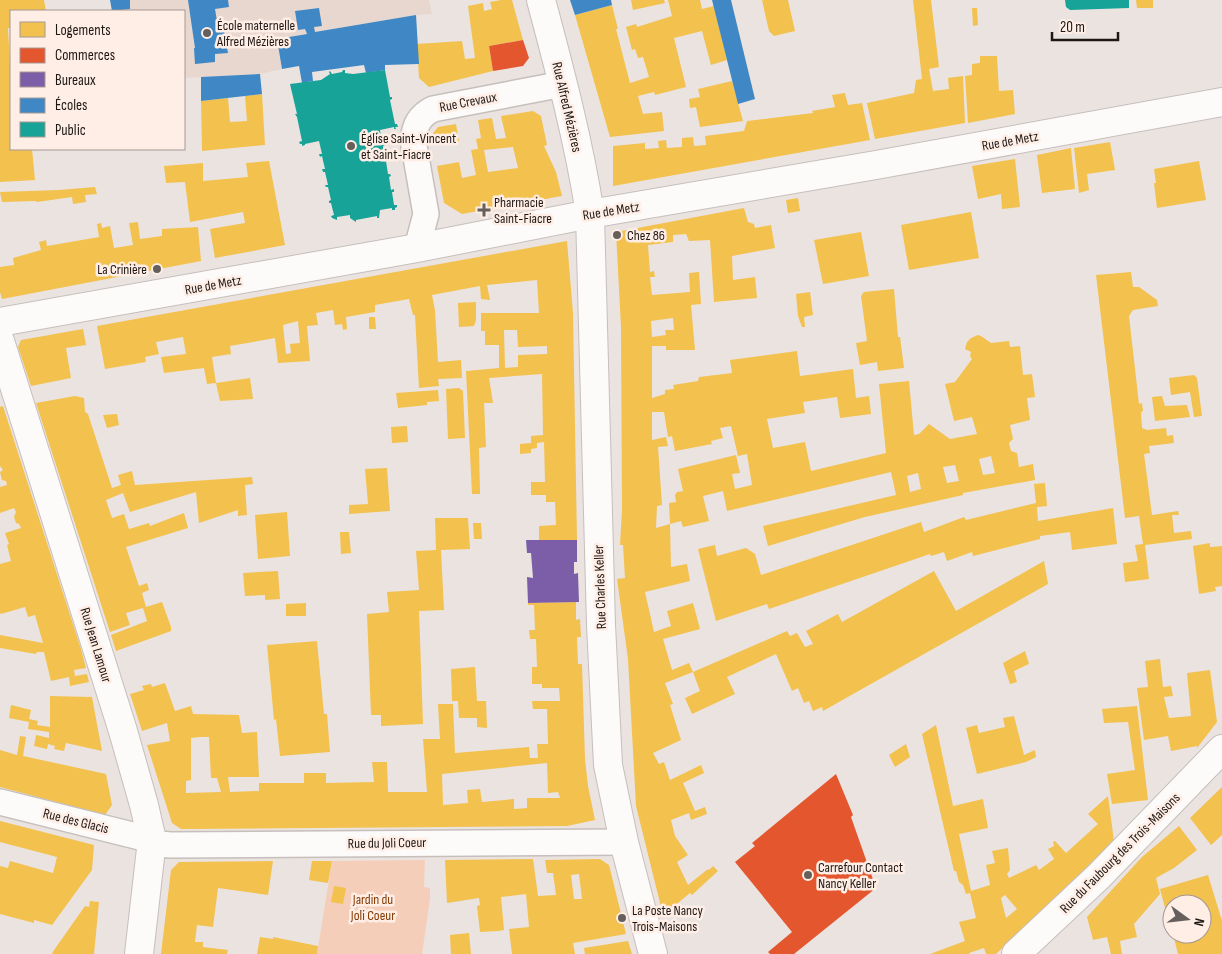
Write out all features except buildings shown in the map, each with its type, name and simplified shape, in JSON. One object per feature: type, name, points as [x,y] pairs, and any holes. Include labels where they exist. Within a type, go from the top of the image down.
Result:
[{"type":"main road","name":"Rue Alfred Mézières","points":[[541,0],[563,84],[586,186],[590,214]]},
{"type":"main road","name":"Rue de Metz","points":[[0,322],[417,248],[590,214],[876,165],[1222,102]]},
{"type":"main road","name":"Rue Charles Keller","points":[[590,214],[601,625],[607,756],[610,781],[624,842],[653,954]]},
{"type":"main road","name":"Rue Jean Lamour","points":[[0,342],[123,731],[152,840],[139,954]]},
{"type":"main road","name":"Rue du Faubourg des Trois-Maisons","points":[[1016,954],[1099,876],[1222,749]]},
{"type":"street","name":"Rue Crevaux","points":[[417,248],[426,214],[413,140],[414,129],[424,113],[433,109],[563,84]]},
{"type":"street","name":"Rue des Glacis","points":[[0,802],[152,840]]},
{"type":"street","name":"Rue du Joli Coeur","points":[[152,840],[159,844],[171,845],[624,842]]},
{"type":"shaded area","points":[[130,0],[429,0],[432,14],[416,15],[277,39],[282,69],[260,74],[185,78],[185,10],[122,10],[130,9]]},
{"type":"green space","name":"Jardin du Joli Coeur","points":[[425,860],[424,887],[430,888],[430,899],[422,954],[317,954],[332,861]]},
{"type":"place","name":"École maternelle Alfred Mézières","points":[[207,33]]},
{"type":"place","name":"Église Saint-Vincent et Saint-Fiacre","points":[[351,146]]},
{"type":"place","name":"Pharmacie Saint-Fiacre","points":[[484,210]]},
{"type":"place","name":"Chez 86","points":[[617,235]]},
{"type":"place","name":"La Crinière","points":[[157,269]]},
{"type":"place","name":"Carrefour Contact Nancy Keller","points":[[808,875]]},
{"type":"place","name":"La Poste Nancy Trois-Maisons","points":[[622,918]]}]
